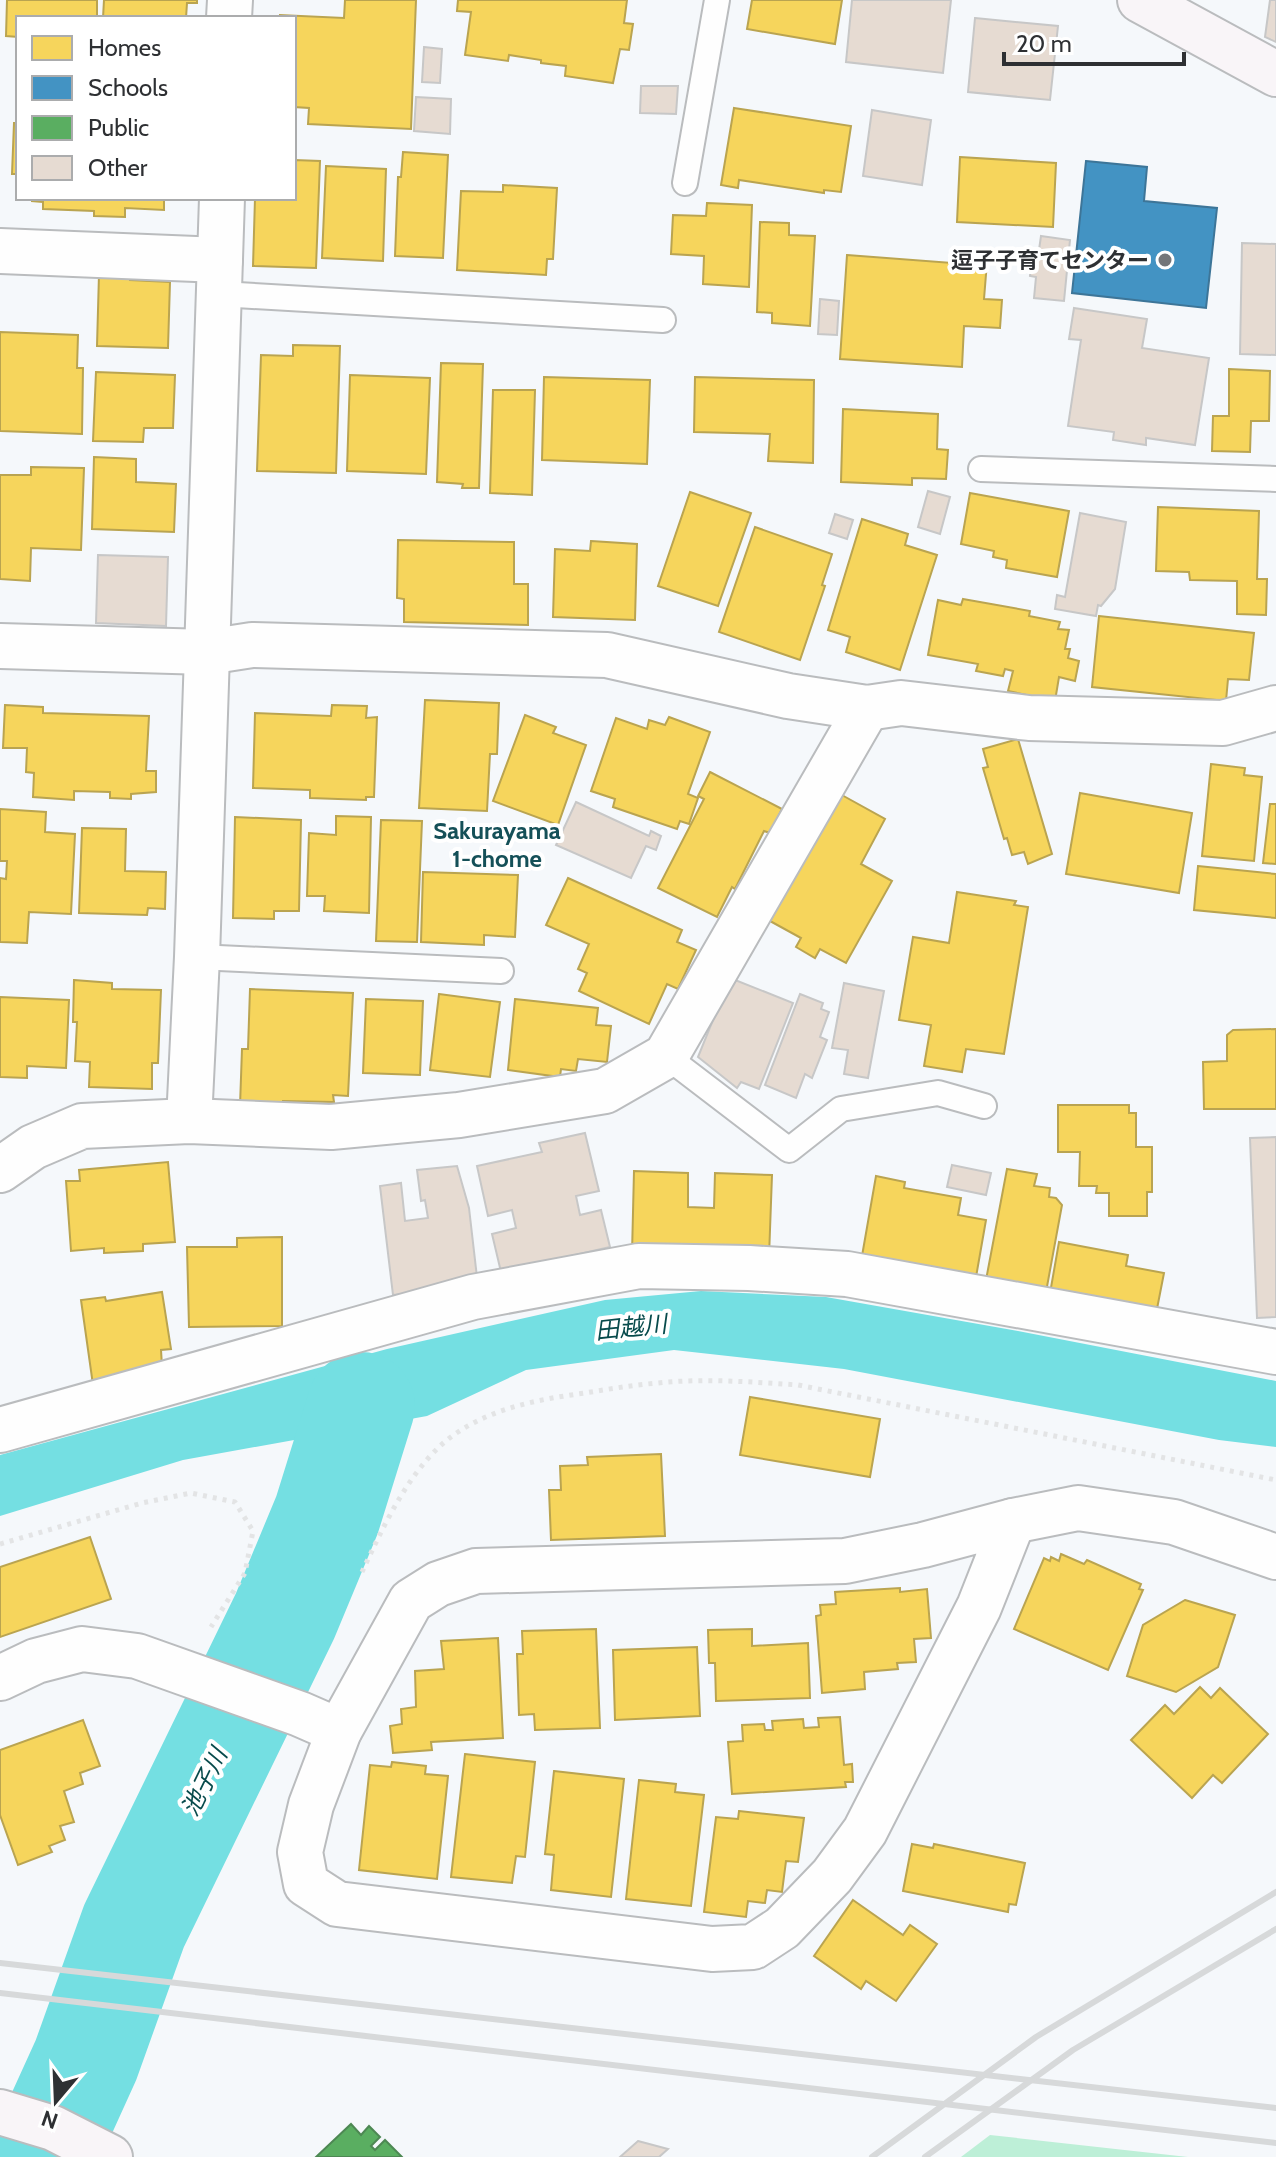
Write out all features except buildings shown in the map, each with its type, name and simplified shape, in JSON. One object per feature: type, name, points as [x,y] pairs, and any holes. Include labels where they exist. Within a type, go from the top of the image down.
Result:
[{"type":"street","points":[[1140,0],[1276,74]]},
{"type":"street","points":[[189,1121],[222,200]]},
{"type":"street","points":[[0,251],[220,277]]},
{"type":"street","points":[[0,646],[207,652],[252,645],[607,655],[788,696],[867,708],[901,703],[1029,718],[1223,723],[1276,708]]},
{"type":"street","points":[[0,1170],[33,1147],[82,1126],[189,1121],[331,1127],[459,1115],[605,1091],[666,1056],[867,708]]},
{"type":"street","points":[[0,1430],[473,1297],[639,1266],[847,1274],[1276,1352]]},
{"type":"street","points":[[1013,1521],[979,1607],[865,1831],[822,1886],[782,1928],[753,1947],[712,1949],[337,1904],[306,1884],[300,1852],[311,1805],[339,1731],[411,1601],[438,1584],[476,1571],[845,1561],[923,1545],[1013,1521],[1078,1508],[1174,1522],[1276,1557]]},
{"type":"street","points":[[0,1678],[36,1661],[82,1649],[137,1656],[339,1731]]},
{"type":"street","points":[[0,2112],[53,2128],[110,2157]]},
{"type":"lane","points":[[685,183],[717,0]]},
{"type":"lane","points":[[220,277],[663,320]]},
{"type":"lane","points":[[981,469],[1276,479]]},
{"type":"lane","points":[[197,957],[501,971]]},
{"type":"lane","points":[[666,1056],[789,1150],[841,1109],[938,1093],[984,1106]]},
{"type":"path","points":[[356,1585],[388,1516],[428,1459],[456,1433],[500,1410],[553,1397],[659,1382],[726,1381],[798,1385],[1276,1480]]},
{"type":"path","points":[[0,1544],[142,1503],[191,1493],[235,1502],[253,1531],[245,1573],[196,1676]]},
{"type":"green space","points":[[990,2135],[1188,2157],[961,2157]]},
{"type":"water","name":"田越川","points":[[701,1291],[826,1297],[1276,1381],[1276,1447],[1219,1440],[844,1369],[674,1350],[526,1370],[427,1416],[183,1460],[0,1516],[0,1455],[387,1349],[605,1300]]},
{"type":"waterway","name":"池子川","points":[[42,2157],[86,2060],[134,1926],[285,1616],[327,1515],[361,1406]]},
{"type":"railway","points":[[872,2157],[1036,2037],[1276,1892]]},
{"type":"railway","points":[[925,2157],[1073,2050],[1276,1929]]},
{"type":"railway","points":[[0,1963],[1276,2108]]},
{"type":"railway","points":[[0,1993],[1276,2143]]},
{"type":"place","name":"逗子子育てセンター","points":[[1165,260]]},
{"type":"district","name":"Sakurayama 1-chome","points":[[497,844]]}]
